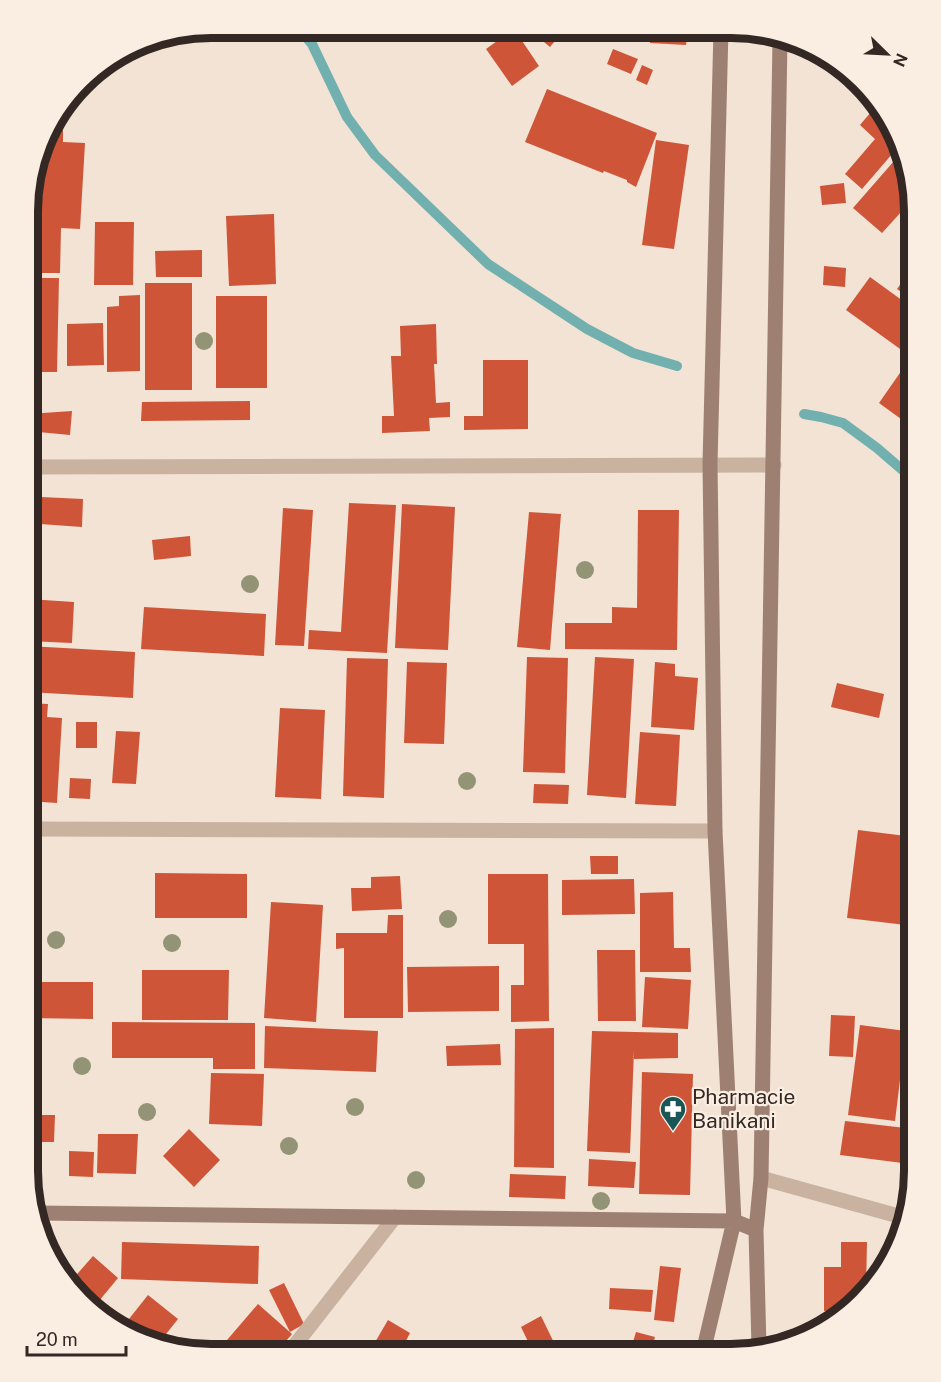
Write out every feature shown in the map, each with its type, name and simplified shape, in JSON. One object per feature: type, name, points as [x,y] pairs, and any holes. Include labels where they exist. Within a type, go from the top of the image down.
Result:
[{"type":"street","points":[[705,1344],[734,1221],[715,831],[710,464],[721,38]]},
{"type":"street","points":[[759,1342],[756,1230],[761,1178],[780,45]]},
{"type":"street","points":[[38,467],[774,465]]},
{"type":"street","points":[[38,829],[715,831]]},
{"type":"street","points":[[761,1178],[897,1216]]},
{"type":"street","points":[[43,1213],[734,1221],[756,1230]]},
{"type":"street","points":[[296,1344],[395,1217]]},
{"type":"building","points":[[501,38],[520,38],[539,66],[512,86],[486,49]]},
{"type":"building","points":[[539,38],[558,38],[550,47]]},
{"type":"building","points":[[650,38],[687,38],[686,45],[650,43]]},
{"type":"building","points":[[613,49],[638,59],[631,74],[607,64]]},
{"type":"building","points":[[642,65],[653,70],[647,85],[636,80]]},
{"type":"building","points":[[547,89],[657,133],[636,187],[627,180],[604,171],[603,173],[525,142]]},
{"type":"building","points":[[872,111],[886,134],[893,153],[862,189],[845,174],[875,139],[860,125]]},
{"type":"building","points":[[60,125],[63,125],[63,142],[85,143],[80,229],[61,228],[60,273],[38,273],[38,211],[43,166],[55,134]]},
{"type":"building","points":[[656,140],[689,145],[674,249],[642,245]]},
{"type":"building","points":[[896,159],[904,209],[882,233],[853,208]]},
{"type":"building","points":[[844,183],[846,203],[822,205],[820,186]]},
{"type":"building","points":[[274,214],[276,284],[229,286],[226,216]]},
{"type":"building","points":[[95,222],[134,222],[133,285],[94,285]]},
{"type":"building","points":[[202,250],[202,277],[156,277],[155,251]]},
{"type":"building","points":[[824,266],[846,268],[845,287],[823,285]]},
{"type":"building","points":[[870,277],[904,302],[904,352],[846,310]]},
{"type":"building","points":[[38,278],[59,278],[57,372],[38,372]]},
{"type":"building","points":[[904,279],[904,294],[897,289]]},
{"type":"building","points":[[145,283],[192,283],[192,390],[145,390]]},
{"type":"building","points":[[140,295],[140,371],[107,372],[107,307],[119,306],[119,296]]},
{"type":"building","points":[[216,296],[267,296],[267,388],[216,388]]},
{"type":"building","points":[[103,323],[104,365],[67,366],[67,324]]},
{"type":"building","points":[[436,324],[437,364],[434,364],[436,403],[450,402],[450,417],[429,418],[430,431],[382,433],[382,416],[394,416],[391,356],[401,356],[400,326]]},
{"type":"building","points":[[483,360],[528,360],[528,429],[464,430],[464,416],[483,416]]},
{"type":"building","points":[[902,370],[904,371],[904,421],[879,403]]},
{"type":"building","points":[[250,401],[250,420],[141,421],[142,402]]},
{"type":"building","points":[[72,411],[70,435],[38,432],[38,413]]},
{"type":"building","points":[[41,497],[83,499],[82,527],[40,524]]},
{"type":"building","points":[[349,503],[396,505],[387,653],[308,649],[309,630],[341,632]]},
{"type":"building","points":[[402,504],[455,507],[448,650],[395,648]]},
{"type":"building","points":[[283,508],[313,510],[304,646],[275,645]]},
{"type":"building","points":[[638,510],[679,510],[677,650],[565,649],[565,623],[612,623],[612,607],[637,608]]},
{"type":"building","points":[[529,512],[561,514],[550,650],[517,647]]},
{"type":"building","points":[[190,536],[191,556],[154,560],[152,540]]},
{"type":"building","points":[[38,600],[74,602],[72,643],[38,641]]},
{"type":"building","points":[[144,607],[266,614],[264,656],[141,649]]},
{"type":"building","points":[[38,647],[135,652],[133,698],[38,693]]},
{"type":"building","points":[[527,657],[568,658],[565,773],[523,772]]},
{"type":"building","points":[[595,657],[634,659],[626,798],[587,795]]},
{"type":"building","points":[[347,658],[388,659],[384,798],[343,796]]},
{"type":"building","points":[[407,662],[447,663],[444,744],[404,743]]},
{"type":"building","points":[[655,662],[675,664],[675,676],[698,678],[694,730],[651,727]]},
{"type":"building","points":[[837,683],[884,694],[879,718],[831,707]]},
{"type":"building","points":[[38,704],[48,704],[47,717],[62,718],[57,803],[38,802]]},
{"type":"building","points":[[280,708],[325,710],[321,799],[275,797]]},
{"type":"building","points":[[76,722],[97,722],[97,748],[76,748]]},
{"type":"building","points":[[116,731],[140,732],[136,784],[112,783]]},
{"type":"building","points":[[640,732],[680,735],[676,806],[635,804]]},
{"type":"building","points":[[70,778],[91,779],[90,799],[69,798]]},
{"type":"building","points":[[534,784],[569,785],[568,804],[533,803]]},
{"type":"building","points":[[858,830],[903,836],[903,925],[847,918]]},
{"type":"building","points":[[590,856],[618,856],[618,874],[591,874]]},
{"type":"building","points":[[155,873],[247,874],[247,918],[155,918]]},
{"type":"building","points":[[488,874],[548,874],[549,1021],[511,1022],[511,985],[524,985],[524,944],[488,944]]},
{"type":"building","points":[[400,876],[402,909],[352,911],[351,888],[371,888],[371,877]]},
{"type":"building","points":[[634,879],[635,914],[562,915],[562,880]]},
{"type":"building","points":[[673,892],[674,948],[690,948],[691,972],[640,972],[640,893]]},
{"type":"building","points":[[271,902],[323,905],[316,1022],[264,1018]]},
{"type":"building","points":[[388,915],[403,915],[403,1018],[344,1018],[344,948],[336,949],[336,933],[387,933]]},
{"type":"building","points":[[597,950],[635,950],[636,1021],[598,1021]]},
{"type":"building","points":[[499,966],[499,1011],[408,1012],[407,967]]},
{"type":"building","points":[[142,970],[229,970],[228,1020],[142,1020]]},
{"type":"building","points":[[645,977],[691,980],[688,1029],[642,1027]]},
{"type":"building","points":[[38,982],[93,982],[93,1019],[38,1018]]},
{"type":"building","points":[[831,1015],[855,1016],[853,1057],[829,1056]]},
{"type":"building","points":[[112,1022],[255,1023],[255,1069],[213,1069],[213,1058],[112,1058]]},
{"type":"building","points":[[860,1025],[903,1031],[903,1054],[895,1121],[848,1115]]},
{"type":"building","points":[[265,1026],[378,1031],[376,1072],[264,1068]]},
{"type":"building","points":[[554,1028],[554,1168],[514,1167],[515,1029]]},
{"type":"building","points":[[592,1031],[678,1033],[678,1058],[634,1059],[634,1050],[630,1153],[587,1151]]},
{"type":"building","points":[[500,1044],[501,1065],[447,1066],[446,1046]]},
{"type":"building","points":[[642,1072],[693,1074],[690,1195],[639,1194]]},
{"type":"building","points":[[211,1073],[264,1074],[262,1126],[209,1124]]},
{"type":"building","points":[[38,1115],[55,1115],[54,1142],[38,1142]]},
{"type":"building","points":[[845,1121],[903,1128],[903,1163],[840,1155]]},
{"type":"building","points":[[189,1129],[220,1160],[194,1187],[163,1156]]},
{"type":"building","points":[[98,1134],[138,1134],[136,1174],[97,1173]]},
{"type":"building","points":[[38,1150],[41,1150],[41,1171],[38,1171]]},
{"type":"building","points":[[69,1151],[94,1152],[93,1177],[69,1176]]},
{"type":"building","points":[[589,1159],[636,1162],[634,1188],[588,1186]]},
{"type":"building","points":[[510,1174],[566,1176],[565,1199],[509,1197]]},
{"type":"building","points":[[122,1242],[259,1246],[258,1284],[121,1279]]},
{"type":"building","points":[[841,1242],[867,1242],[866,1278],[844,1302],[833,1310],[824,1311],[824,1267],[841,1267]]},
{"type":"building","points":[[93,1256],[118,1278],[98,1303],[74,1277]]},
{"type":"building","points":[[660,1266],[681,1268],[674,1322],[654,1320]]},
{"type":"building","points":[[284,1283],[304,1324],[290,1332],[269,1290]]},
{"type":"building","points":[[610,1288],[653,1290],[651,1312],[609,1309]]},
{"type":"building","points":[[148,1295],[178,1319],[163,1338],[126,1322]]},
{"type":"building","points":[[258,1304],[292,1334],[284,1344],[224,1344]]},
{"type":"building","points":[[541,1316],[555,1344],[529,1344],[521,1327]]},
{"type":"building","points":[[388,1320],[410,1333],[404,1344],[374,1344]]},
{"type":"building","points":[[636,1332],[655,1337],[653,1344],[632,1344]]},
{"type":"waterway","points":[[307,38],[312,44],[347,117],[375,155],[488,264],[587,329],[633,353],[677,366]]},
{"type":"waterway","points":[[804,414],[843,423],[904,471]]},
{"type":"place","name":"Pharmacie Banikani","points":[[673,1132]]}]
